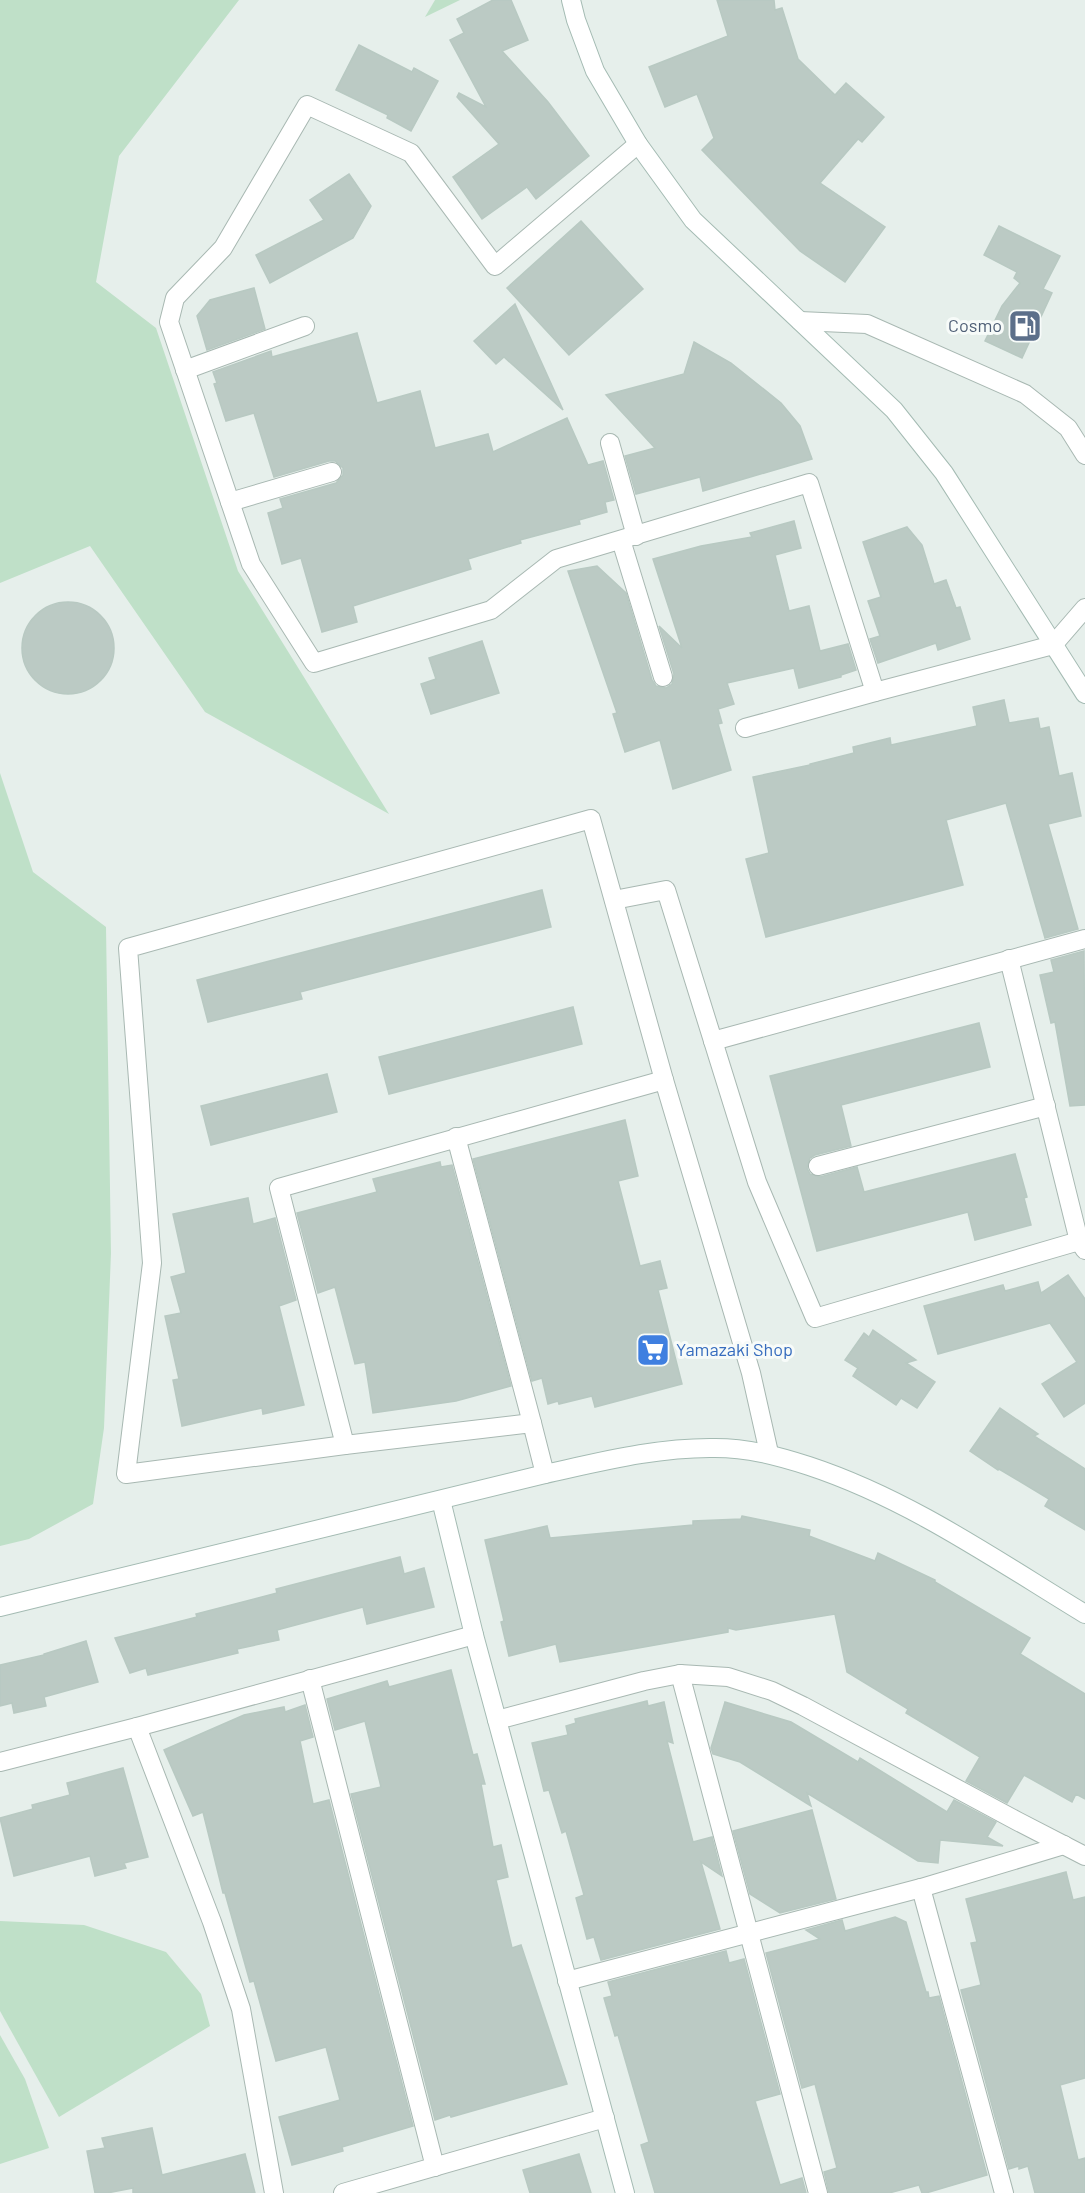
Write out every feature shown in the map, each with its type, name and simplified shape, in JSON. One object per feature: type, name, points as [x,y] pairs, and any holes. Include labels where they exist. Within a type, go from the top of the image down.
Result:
[{"type":"street","points":[[571,0],[595,71],[638,144],[693,220],[894,410],[944,473],[1085,694]]},
{"type":"street","points":[[638,144],[495,266],[411,153],[307,105],[224,248],[175,298],[169,322],[251,564],[314,663],[491,610],[556,560],[809,483],[875,692]]},
{"type":"street","points":[[800,321],[867,324],[1025,394],[1068,428],[1085,455]]},
{"type":"street","points":[[185,370],[304,326]]},
{"type":"street","points":[[610,443],[628,538],[663,677]]},
{"type":"street","points":[[230,502],[332,472]]},
{"type":"street","points":[[745,728],[1053,645],[1085,608]]},
{"type":"street","points":[[532,1424],[345,1445],[126,1474],[152,1263],[128,948],[591,819],[664,1080],[751,1373],[769,1453]]},
{"type":"street","points":[[614,900],[666,890],[757,1182],[814,1318],[1082,1245],[1010,960]]},
{"type":"street","points":[[713,1041],[1085,939]]},
{"type":"street","points":[[345,1445],[279,1188],[664,1080]]},
{"type":"street","points":[[818,1166],[1046,1106]]},
{"type":"street","points":[[456,1137],[545,1474]]},
{"type":"street","points":[[0,1607],[545,1474],[618,1458],[716,1448],[769,1453],[849,1479],[920,1514],[1085,1614]]},
{"type":"street","points":[[441,1500],[474,1635],[625,2193]]},
{"type":"street","points":[[0,1762],[474,1635]]},
{"type":"street","points":[[497,1720],[644,1681],[680,1674],[728,1677],[772,1691],[1085,1856]]},
{"type":"street","points":[[680,1674],[818,2193]]},
{"type":"street","points":[[309,1679],[435,2167]]},
{"type":"street","points":[[137,1727],[212,1922],[241,2008],[274,2193]]},
{"type":"street","points":[[567,1981],[921,1888],[1064,1845]]},
{"type":"street","points":[[921,1888],[1004,2193]]},
{"type":"street","points":[[343,2193],[605,2118]]},
{"type":"green space","points":[[0,0],[239,0],[119,156],[96,282],[156,328],[238,571],[389,814],[205,712],[90,546],[0,583]]},
{"type":"green space","points":[[435,0],[460,0],[425,17]]},
{"type":"green space","points":[[0,773],[33,872],[106,927],[111,1253],[104,1428],[93,1504],[29,1539],[0,1546]]},
{"type":"green space","points":[[0,1921],[84,1925],[166,1952],[201,1994],[210,2026],[59,2117],[0,2011]]},
{"type":"green space","points":[[0,2035],[25,2079],[49,2148],[0,2164]]},
{"type":"building","points":[[493,0],[511,0],[528,40],[502,51],[548,102],[589,156],[536,199],[527,187],[482,219],[453,177],[499,144],[457,97],[459,93],[486,107],[450,40],[464,33],[457,19]]},
{"type":"building","points":[[717,0],[774,0],[775,10],[782,8],[798,59],[835,95],[846,83],[884,117],[862,142],[858,139],[820,183],[885,227],[845,282],[800,251],[702,150],[714,138],[697,94],[665,107],[649,67],[728,36]]},
{"type":"building","points":[[359,45],[412,72],[414,68],[438,81],[411,131],[387,118],[388,115],[336,90]]},
{"type":"building","points":[[349,174],[371,206],[353,238],[270,283],[256,255],[324,220],[310,200]]},
{"type":"building","points":[[581,221],[643,289],[569,355],[507,288]]},
{"type":"building","points":[[999,226],[1060,256],[1043,289],[1052,293],[1022,358],[985,341],[1002,306],[1020,283],[1014,278],[1017,272],[984,255]]},
{"type":"building","points":[[254,288],[265,329],[207,350],[197,316],[210,300]]},
{"type":"building","points":[[515,304],[563,410],[504,357],[496,364],[474,341]]},
{"type":"building","points":[[357,333],[377,403],[420,391],[435,448],[488,434],[493,452],[567,418],[588,465],[603,461],[614,500],[605,502],[607,512],[579,520],[580,524],[520,540],[521,543],[468,559],[471,569],[353,606],[357,622],[322,632],[301,558],[282,564],[268,513],[283,508],[280,499],[336,483],[343,475],[343,468],[335,461],[329,461],[274,477],[254,413],[226,421],[214,384],[217,383],[213,372],[271,351],[272,357]]},
{"type":"building","points":[[694,342],[731,363],[781,403],[800,426],[812,459],[703,491],[700,477],[636,494],[625,456],[655,448],[606,395],[684,374]]},
{"type":"building","points":[[794,521],[801,548],[775,555],[789,611],[809,606],[820,651],[848,644],[856,670],[841,675],[841,677],[799,688],[794,668],[727,683],[734,704],[718,709],[722,723],[718,724],[731,770],[673,789],[660,740],[625,752],[613,714],[617,713],[568,571],[597,566],[626,593],[652,680],[656,686],[666,688],[672,684],[674,674],[659,626],[682,648],[653,559],[701,546],[752,537],[750,533]]},
{"type":"building","points":[[907,527],[922,545],[934,584],[946,580],[956,608],[960,607],[970,639],[938,650],[936,643],[878,663],[870,639],[880,636],[868,601],[881,597],[863,542]]},
{"type":"building","points":[[68,602],[86,606],[100,616],[110,630],[114,648],[110,666],[100,680],[86,690],[68,694],[50,690],[36,680],[26,666],[22,648],[26,630],[36,616],[50,606]]},
{"type":"building","points":[[482,641],[499,693],[431,714],[421,684],[436,679],[429,658]]},
{"type":"building","points":[[1004,700],[1009,723],[1038,718],[1040,729],[1049,727],[1059,776],[1072,773],[1081,816],[1048,824],[1078,929],[1045,938],[1006,803],[946,820],[963,885],[766,937],[746,859],[769,853],[753,777],[854,753],[853,747],[890,738],[891,745],[977,726],[973,707]]},
{"type":"building","points":[[542,890],[551,927],[300,992],[302,999],[208,1022],[197,980]]},
{"type":"building","points":[[1084,951],[1085,1105],[1070,1106],[1055,1022],[1051,1023],[1040,975],[1054,972],[1051,960]]},
{"type":"building","points":[[573,1007],[582,1044],[389,1094],[379,1057]]},
{"type":"building","points":[[979,1023],[990,1067],[841,1105],[851,1146],[815,1155],[810,1158],[807,1168],[810,1174],[820,1177],[857,1167],[864,1192],[1015,1154],[1027,1197],[1024,1198],[1031,1225],[975,1240],[968,1212],[817,1251],[770,1076]]},
{"type":"building","points":[[327,1074],[337,1112],[211,1145],[201,1106]]},
{"type":"building","points":[[625,1120],[638,1176],[618,1181],[640,1266],[660,1261],[667,1288],[658,1290],[682,1384],[595,1407],[592,1396],[559,1404],[558,1401],[548,1404],[542,1378],[532,1381],[473,1159]]},
{"type":"building","points":[[440,1162],[441,1167],[452,1165],[511,1386],[456,1401],[373,1413],[365,1362],[355,1364],[335,1287],[318,1293],[297,1213],[377,1192],[373,1179]]},
{"type":"building","points":[[248,1198],[253,1224],[275,1218],[296,1300],[279,1306],[304,1405],[263,1414],[262,1408],[182,1426],[173,1380],[179,1379],[165,1316],[181,1313],[171,1277],[186,1273],[173,1214]]},
{"type":"building","points":[[1068,1275],[1085,1299],[1085,1403],[1064,1417],[1042,1384],[1077,1362],[1050,1323],[938,1354],[924,1306],[1003,1285],[1005,1291],[1038,1282],[1041,1293]]},
{"type":"building","points":[[873,1330],[916,1360],[906,1363],[935,1382],[917,1408],[901,1398],[896,1405],[853,1376],[858,1368],[845,1360],[864,1333],[869,1337]]},
{"type":"building","points":[[1000,1408],[1038,1434],[1034,1436],[1085,1469],[1085,1530],[1045,1506],[1049,1499],[970,1451]]},
{"type":"building","points":[[742,1516],[810,1530],[809,1536],[875,1561],[878,1553],[935,1580],[1030,1638],[1020,1654],[1085,1694],[1085,1799],[1076,1794],[1072,1802],[1024,1775],[1007,1803],[966,1781],[980,1757],[906,1713],[908,1709],[847,1672],[835,1614],[736,1630],[728,1628],[728,1632],[560,1662],[556,1644],[509,1656],[501,1622],[504,1621],[485,1540],[547,1526],[550,1538],[693,1525],[693,1521],[741,1519]]},
{"type":"building","points":[[400,1557],[404,1574],[424,1568],[434,1607],[367,1624],[363,1607],[277,1630],[279,1640],[237,1649],[238,1653],[148,1675],[146,1668],[130,1673],[115,1638],[277,1593],[276,1589]]},
{"type":"building","points":[[86,1641],[98,1682],[44,1697],[46,1706],[14,1713],[12,1703],[0,1706],[0,1665],[44,1655]]},
{"type":"building","points":[[451,1670],[473,1755],[477,1754],[485,1784],[481,1784],[493,1847],[501,1845],[508,1877],[496,1880],[512,1948],[521,1945],[567,2084],[435,2120],[351,1794],[381,1787],[365,1721],[335,1730],[327,1699],[387,1681],[389,1687]]},
{"type":"building","points":[[647,1701],[648,1706],[664,1702],[673,1743],[667,1741],[693,1842],[712,1837],[722,1876],[701,1862],[720,1929],[601,1960],[594,1937],[587,1939],[576,1898],[584,1895],[566,1831],[562,1833],[549,1790],[544,1791],[532,1743],[568,1735],[566,1726],[576,1723],[575,1719]]},
{"type":"building","points":[[725,1702],[791,1722],[858,1762],[860,1758],[947,1812],[954,1800],[996,1822],[987,1837],[1003,1846],[940,1840],[938,1863],[918,1861],[807,1793],[811,1806],[740,1762],[713,1754],[711,1748]]},
{"type":"building","points":[[305,1705],[313,1737],[300,1741],[313,1804],[329,1800],[413,2126],[342,2147],[343,2151],[292,2165],[279,2117],[340,2100],[326,2047],[276,2061],[254,1981],[250,1982],[225,1893],[223,1893],[203,1812],[193,1816],[164,1750],[244,1715],[284,1707],[285,1712]]},
{"type":"building","points":[[123,1768],[148,1857],[124,1863],[126,1868],[95,1876],[90,1856],[14,1876],[0,1818],[33,1809],[32,1805],[70,1795],[67,1783]]},
{"type":"building","points":[[812,1810],[836,1899],[780,1913],[750,1894],[733,1831]]},
{"type":"building","points":[[1066,1872],[1073,1900],[1085,1897],[1085,2078],[1060,2085],[1078,2160],[1085,2158],[1085,2193],[1035,2193],[1028,2166],[1009,2169],[961,1990],[981,1985],[971,1943],[977,1942],[966,1899]]},
{"type":"building","points":[[895,1917],[906,1922],[929,1998],[939,1996],[987,2175],[926,2193],[922,2193],[919,2185],[889,2193],[829,2193],[824,2172],[837,2168],[815,2084],[802,2088],[766,1953],[820,1939],[806,1930],[842,1920],[845,1931]]},
{"type":"building","points":[[726,1951],[729,1963],[744,1959],[780,2094],[755,2101],[780,2185],[802,2178],[806,2193],[655,2193],[641,2145],[649,2142],[618,2035],[615,2036],[604,1998],[612,1996],[608,1982]]},
{"type":"building","points":[[152,2128],[162,2175],[245,2154],[255,2193],[133,2193],[133,2188],[95,2193],[87,2151],[105,2148],[102,2138]]},
{"type":"building","points":[[579,2154],[591,2193],[530,2193],[523,2170]]},
{"type":"place","name":"Cosmo","points":[[1025,326]]},
{"type":"place","name":"Yamazaki Shop","points":[[653,1350]]}]
